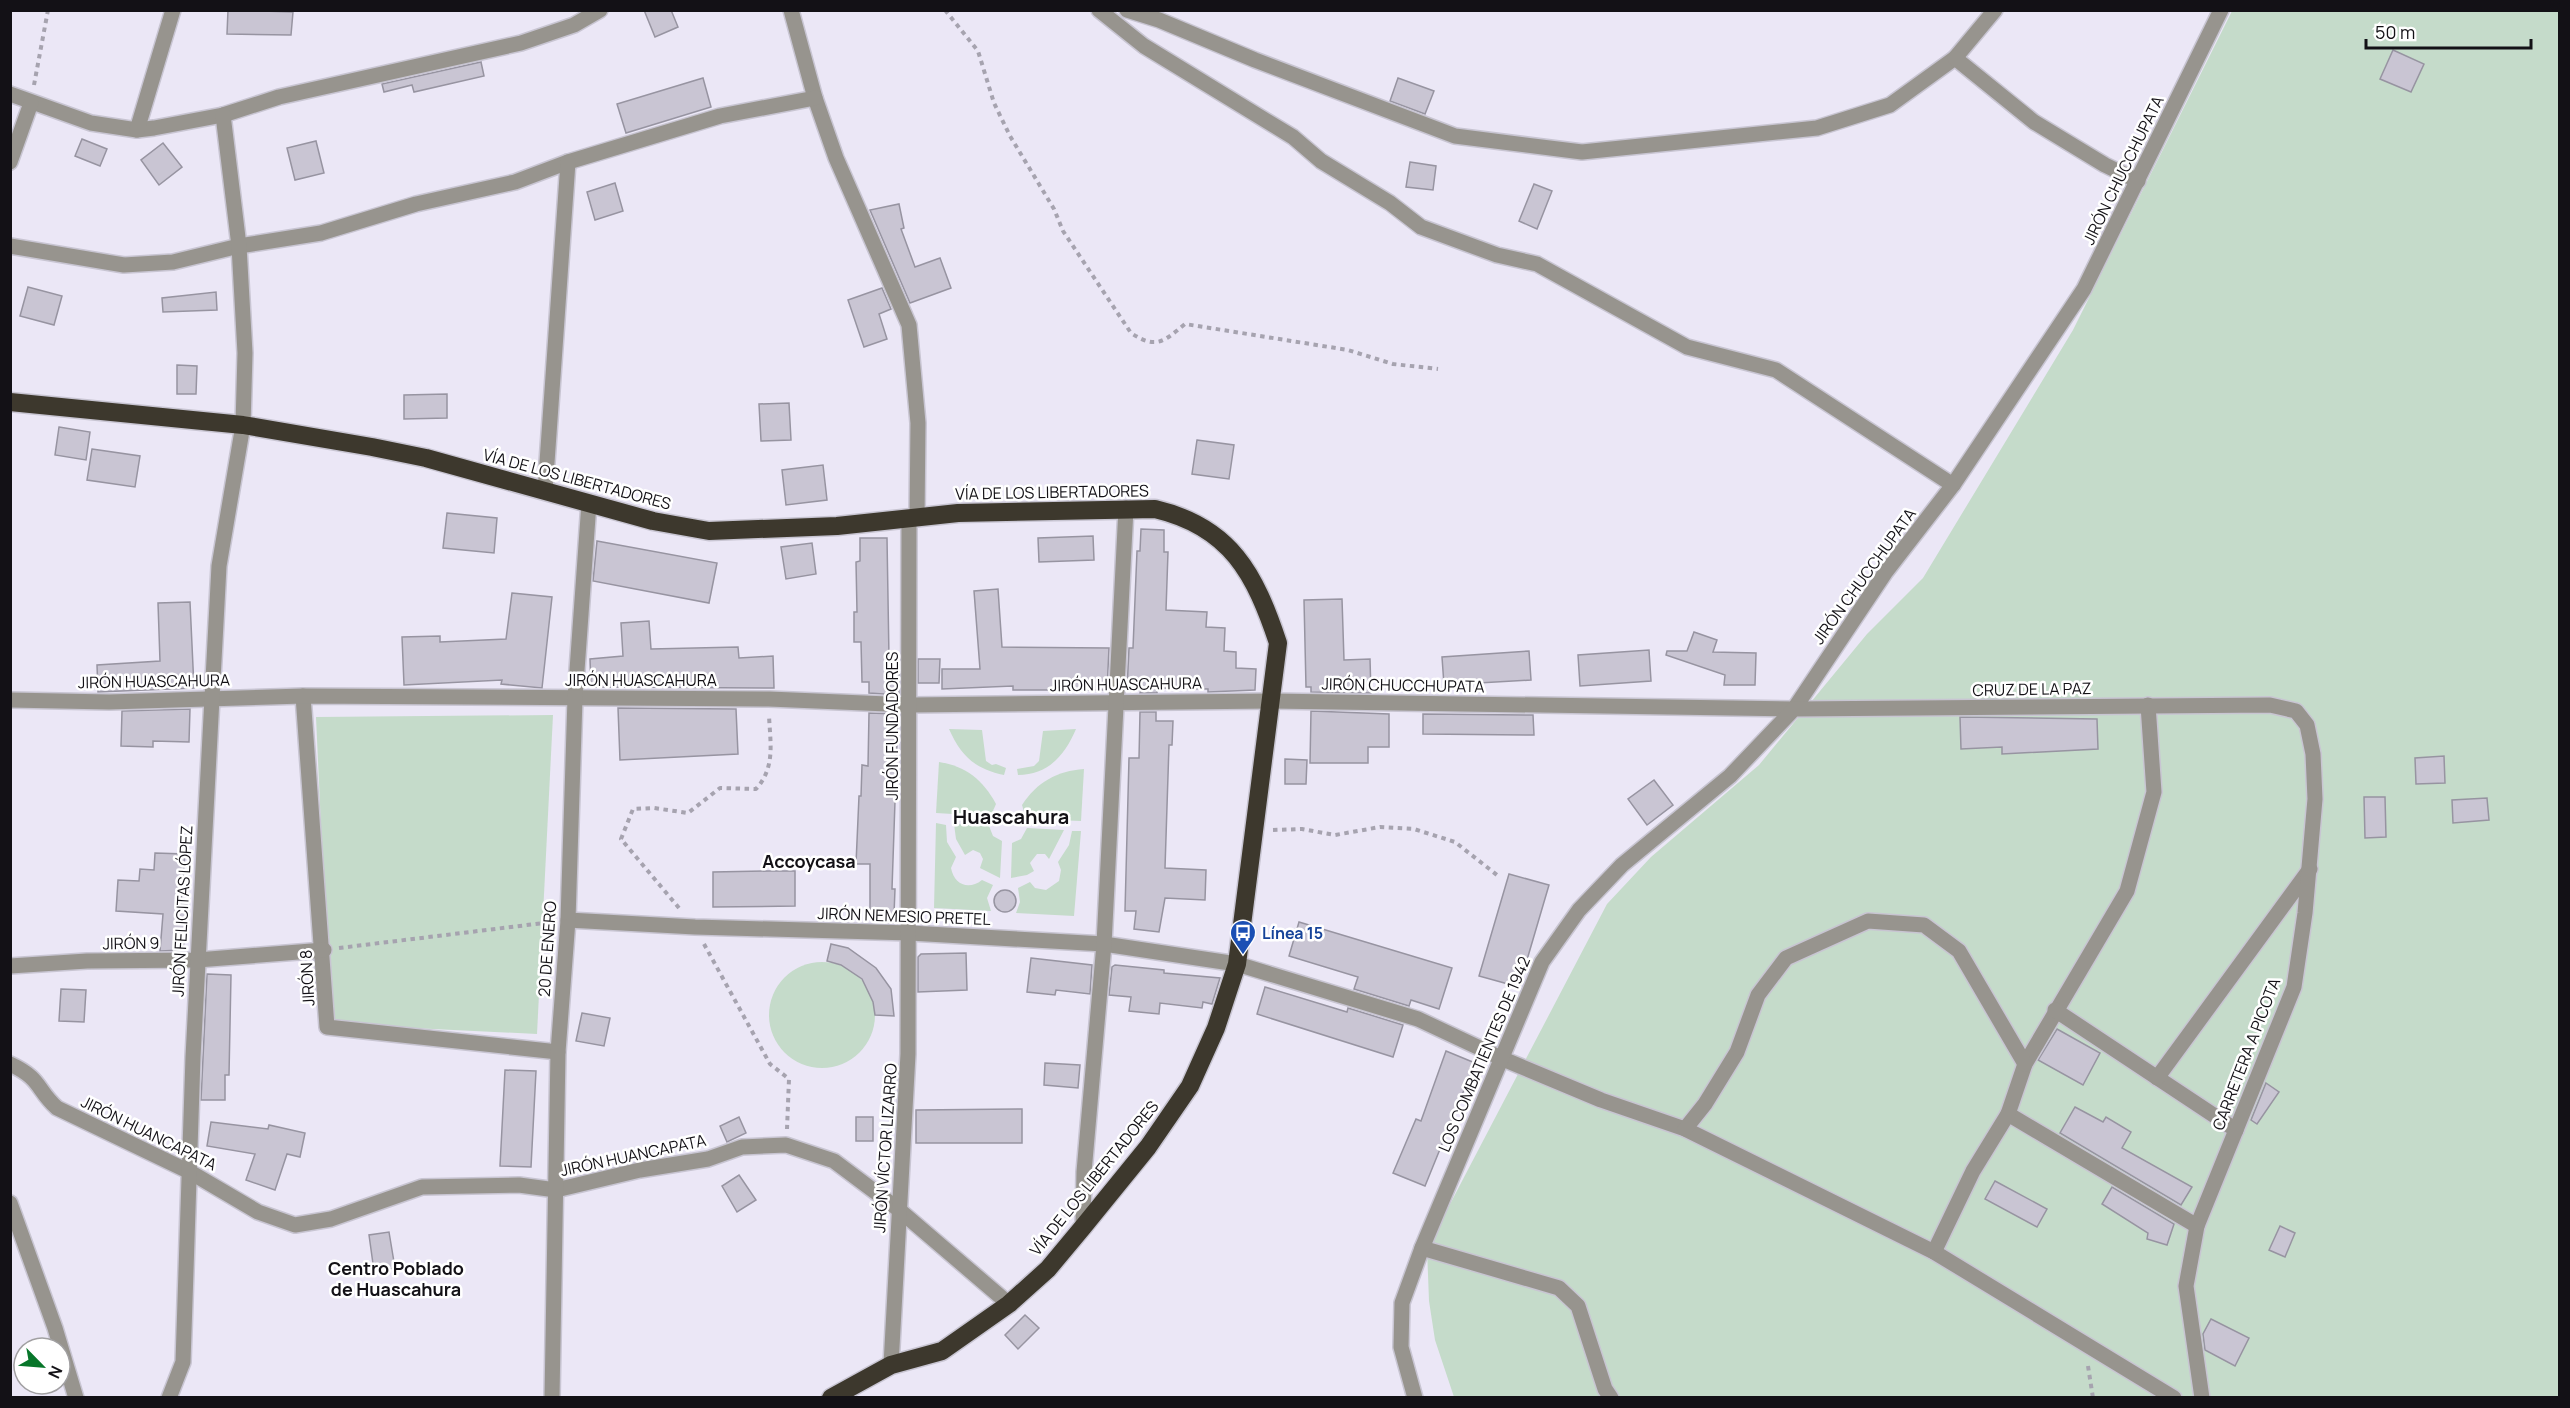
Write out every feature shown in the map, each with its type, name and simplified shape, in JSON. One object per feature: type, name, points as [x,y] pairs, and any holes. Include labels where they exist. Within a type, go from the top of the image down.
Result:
[{"type":"highway","name":"VÍA DE LOS LIBERTADORES","points":[[10,402],[243,425],[415,456],[653,521],[709,531],[837,526],[958,513],[1155,509],[1180,515],[1214,534],[1249,571],[1265,604],[1278,643],[1237,964],[1216,1028],[1190,1086],[1148,1147],[1083,1227],[1048,1269],[1009,1304],[942,1351],[891,1365],[831,1398]]},
{"type":"street","points":[[137,130],[173,10]]},
{"type":"street","points":[[10,94],[91,123],[137,130],[223,115],[279,97],[521,43],[574,25],[600,10]]},
{"type":"street","name":"JIRÓN FUNDADORES","points":[[791,10],[815,98],[836,158],[909,325],[918,423],[913,518],[910,933]]},
{"type":"street","points":[[1099,10],[1144,46],[1293,137],[1321,161],[1390,203],[1421,227],[1497,255],[1537,264],[1687,347],[1776,370],[1953,485]]},
{"type":"street","points":[[1127,10],[1159,20],[1276,68],[1455,136],[1582,152],[1817,128],[1890,105],[1955,58],[1995,10]]},
{"type":"street","name":"JIRÓN CHUCCHUPATA","points":[[1271,701],[1794,709],[1885,573],[1953,485],[2084,289],[2221,10]]},
{"type":"street","points":[[1955,58],[2034,122],[2105,165],[2138,181]]},
{"type":"street","points":[[10,246],[124,265],[173,262],[239,246],[321,233],[416,204],[488,189],[720,116],[815,98]]},
{"type":"street","points":[[10,162],[31,103]]},
{"type":"street","name":"JIRÓN FELICITAS LÓPEZ","points":[[169,1398],[183,1362],[197,960],[219,566],[243,425],[245,353],[239,246],[223,115]]},
{"type":"street","points":[[545,491],[568,162]]},
{"type":"street","name":"20 DE ENERO","points":[[552,1398],[558,1052],[568,920],[576,698],[589,503]]},
{"type":"street","points":[[1083,1227],[1084,1172],[1104,944],[1126,508]]},
{"type":"street","name":"JIRÓN HUASCAHURA","points":[[10,700],[109,702],[303,696],[769,699],[911,705],[1271,701]]},
{"type":"street","name":"JIRÓN 8","points":[[303,696],[324,950],[327,1027],[558,1052]]},
{"type":"street","points":[[1934,1252],[1973,1171],[2008,1114],[2025,1064],[2127,891],[2154,792],[2148,705]]},
{"type":"street","name":"CRUZ DE LA PAZ","points":[[1794,709],[2270,705]]},
{"type":"street","name":"CARRETERA A PICOTA","points":[[2202,1398],[2186,1286],[2197,1226],[2294,987],[2310,869],[2315,799],[2313,754],[2307,725],[2296,711],[2270,705]]},
{"type":"street","name":"LOS COMBATIENTES DE 1942","points":[[1415,1398],[1401,1347],[1402,1303],[1422,1248],[1542,962],[1578,910],[1622,865],[1730,776],[1794,709]]},
{"type":"street","points":[[2157,1078],[2310,869]]},
{"type":"street","name":"JIRÓN NEMESIO PRETEL","points":[[568,920],[694,927],[910,933],[1104,944],[1237,964],[1418,1019],[1503,1059],[1601,1100],[1685,1129],[1934,1252],[2174,1398]]},
{"type":"street","points":[[1685,1129],[1705,1104],[1737,1052],[1758,995],[1786,958],[1868,921],[1924,925],[1959,951],[2025,1064]]},
{"type":"street","name":"JIRÓN VÍCTOR LIZARRO","points":[[891,1365],[908,1054],[910,933]]},
{"type":"street","name":"JIRÓN 9","points":[[10,966],[87,961],[197,960],[324,950]]},
{"type":"street","points":[[2055,1010],[2236,1130]]},
{"type":"street","name":"JIRÓN HUANCAPATA","points":[[10,1064],[35,1078],[49,1101],[57,1108],[190,1172],[258,1212],[295,1224],[331,1219],[422,1187],[519,1185],[556,1190],[640,1170],[708,1159],[742,1147],[786,1145],[834,1161],[898,1209],[1009,1304]]},
{"type":"street","points":[[2008,1114],[2197,1226]]},
{"type":"street","points":[[10,1203],[55,1328],[76,1398]]},
{"type":"street","points":[[1422,1248],[1558,1288],[1570,1296],[1578,1306],[1605,1389],[1611,1398]]},
{"type":"path","points":[[31,103],[48,10]]},
{"type":"path","points":[[945,10],[978,51],[994,103],[1010,136],[1054,209],[1063,231],[1131,333],[1144,341],[1155,344],[1166,340],[1185,324],[1348,350],[1393,364],[1438,369]]},
{"type":"path","points":[[769,699],[771,765],[765,780],[756,789],[720,788],[688,813],[654,808],[633,808],[621,839],[694,927],[770,1064],[789,1079],[786,1145]]},
{"type":"path","points":[[1254,830],[1302,829],[1335,835],[1380,826],[1414,829],[1455,842],[1497,875]]},
{"type":"path","points":[[324,950],[568,920]]},
{"type":"path","points":[[2085,1345],[2093,1398]]},
{"type":"green space","points":[[2232,11],[2559,11],[2559,1397],[1454,1397],[1435,1340],[1429,1301],[1427,1248],[1607,904],[1651,857],[1759,765],[1867,634],[1923,578],[2073,330]]},
{"type":"green space","points":[[553,715],[537,1034],[330,1024],[316,717]]},
{"type":"green space","points":[[949,729],[982,730],[986,761],[1006,768],[1004,775],[985,769],[970,760],[959,747]]},
{"type":"green space","points":[[1076,729],[1067,747],[1054,762],[1038,771],[1018,775],[1017,769],[1034,766],[1039,761],[1043,731]]},
{"type":"green space","points":[[939,762],[957,767],[979,781],[996,804],[992,813],[986,816],[936,813]]},
{"type":"green space","points":[[1084,769],[1081,821],[1030,819],[1025,815],[1022,805],[1041,784],[1056,775]]},
{"type":"green space","points":[[936,823],[946,825],[947,842],[956,857],[951,868],[958,882],[972,885],[982,880],[993,885],[987,898],[991,911],[934,908]]},
{"type":"green space","points":[[954,824],[989,826],[993,836],[1002,841],[1000,878],[980,868],[983,859],[980,853],[973,850],[965,855],[956,839]]},
{"type":"green space","points":[[1027,828],[1064,830],[1049,859],[1045,854],[1037,854],[1030,863],[1034,871],[1011,878],[1012,843],[1021,839]]},
{"type":"green space","points":[[1072,831],[1081,831],[1074,916],[1016,913],[1020,902],[1018,888],[1030,882],[1035,888],[1046,890],[1059,881],[1061,870],[1058,862],[1069,845]]},
{"type":"green space","points":[[822,962],[842,966],[859,978],[871,995],[875,1015],[871,1035],[859,1052],[842,1064],[822,1068],[802,1064],[785,1052],[773,1035],[769,1015],[773,995],[785,978],[802,966]]},
{"type":"building","points":[[228,10],[293,12],[291,35],[227,34]]},
{"type":"building","points":[[644,10],[671,10],[678,27],[655,37]]},
{"type":"building","points":[[2393,50],[2424,64],[2411,92],[2380,79]]},
{"type":"building","points":[[481,62],[484,76],[414,92],[412,85],[384,92],[382,84]]},
{"type":"building","points":[[703,78],[711,107],[626,133],[617,104]]},
{"type":"building","points":[[1398,78],[1434,91],[1425,114],[1390,101]]},
{"type":"building","points":[[82,139],[107,149],[100,166],[75,156]]},
{"type":"building","points":[[316,141],[324,173],[295,180],[287,148]]},
{"type":"building","points":[[163,143],[182,167],[159,185],[141,160]]},
{"type":"building","points":[[1410,162],[1436,166],[1433,190],[1406,187]]},
{"type":"building","points":[[615,183],[623,211],[595,220],[587,192]]},
{"type":"building","points":[[1534,184],[1552,191],[1537,229],[1519,221]]},
{"type":"building","points":[[899,204],[904,228],[901,229],[915,267],[940,258],[951,288],[910,303],[870,210]]},
{"type":"building","points":[[28,287],[62,296],[54,325],[20,316]]},
{"type":"building","points":[[882,288],[891,309],[879,314],[887,339],[864,347],[848,300]]},
{"type":"building","points":[[216,292],[217,310],[163,312],[162,298]]},
{"type":"building","points":[[177,365],[197,366],[196,394],[177,394]]},
{"type":"building","points":[[447,394],[447,418],[404,419],[404,395]]},
{"type":"building","points":[[789,403],[791,440],[761,441],[759,404]]},
{"type":"building","points":[[59,427],[90,432],[86,460],[55,455]]},
{"type":"building","points":[[1197,440],[1234,445],[1229,479],[1192,474]]},
{"type":"building","points":[[92,449],[140,456],[135,487],[87,480]]},
{"type":"building","points":[[823,465],[827,500],[786,505],[782,470]]},
{"type":"building","points":[[447,513],[497,518],[494,553],[443,548]]},
{"type":"building","points":[[1141,529],[1164,530],[1164,552],[1168,552],[1166,610],[1207,612],[1206,627],[1225,628],[1224,651],[1236,652],[1236,668],[1256,669],[1255,690],[1208,692],[1208,689],[1157,688],[1157,693],[1140,693],[1141,690],[1127,690],[1129,648],[1133,648],[1137,551],[1140,551]]},
{"type":"building","points":[[1093,536],[1094,560],[1039,562],[1038,538]]},
{"type":"building","points":[[860,538],[887,538],[889,658],[899,658],[899,695],[869,693],[869,682],[862,682],[861,642],[854,642],[854,612],[857,612],[856,562],[860,561]]},
{"type":"building","points":[[597,541],[717,563],[709,603],[593,581]]},
{"type":"building","points":[[812,543],[816,574],[786,579],[781,547]]},
{"type":"building","points":[[998,589],[1002,647],[1109,648],[1107,690],[1013,690],[1013,686],[942,689],[942,669],[980,669],[974,591]]},
{"type":"building","points":[[512,593],[552,597],[542,688],[501,684],[502,680],[404,685],[402,637],[440,636],[440,642],[506,639]]},
{"type":"building","points":[[1342,599],[1344,660],[1370,659],[1371,693],[1311,692],[1311,687],[1306,687],[1304,600]]},
{"type":"building","points":[[190,602],[194,688],[98,692],[97,665],[160,661],[158,603]]},
{"type":"building","points":[[649,621],[651,649],[738,647],[739,658],[773,656],[774,688],[591,687],[590,659],[623,656],[621,623]]},
{"type":"building","points":[[1694,632],[1717,640],[1713,652],[1756,653],[1755,685],[1724,685],[1725,675],[1666,655],[1667,651],[1687,651]]},
{"type":"building","points":[[1649,650],[1651,681],[1580,686],[1578,655]]},
{"type":"building","points":[[1529,651],[1531,680],[1444,685],[1442,657]]},
{"type":"building","points":[[918,659],[940,659],[939,683],[918,683]]},
{"type":"building","points":[[618,708],[736,709],[738,754],[620,760]]},
{"type":"building","points":[[190,709],[189,742],[153,741],[153,747],[121,746],[122,711]]},
{"type":"building","points":[[1311,711],[1389,714],[1389,747],[1368,747],[1368,763],[1310,763]]},
{"type":"building","points":[[1140,712],[1156,712],[1156,721],[1173,721],[1172,745],[1169,745],[1165,868],[1206,870],[1205,900],[1165,898],[1159,932],[1134,929],[1136,911],[1125,911],[1129,758],[1139,758]]},
{"type":"building","points":[[869,713],[898,714],[892,889],[895,889],[894,914],[870,914],[870,864],[856,864],[862,765],[868,766]]},
{"type":"building","points":[[1423,714],[1533,715],[1534,735],[1423,734]]},
{"type":"building","points":[[1960,717],[2097,719],[2098,749],[2002,754],[2002,747],[1961,749]]},
{"type":"building","points":[[2444,756],[2445,783],[2416,784],[2415,758]]},
{"type":"building","points":[[1285,759],[1307,760],[1306,784],[1285,784]]},
{"type":"building","points":[[1654,780],[1673,805],[1647,825],[1628,799]]},
{"type":"building","points":[[2364,797],[2385,797],[2386,837],[2365,838]]},
{"type":"building","points":[[2487,798],[2489,820],[2453,823],[2452,800]]},
{"type":"building","points":[[155,853],[185,854],[181,904],[187,905],[183,950],[160,951],[163,914],[116,911],[118,880],[139,881],[140,869],[154,870]]},
{"type":"building","points":[[795,871],[795,906],[713,907],[713,872]]},
{"type":"building","points":[[1509,874],[1549,885],[1519,987],[1479,976]]},
{"type":"building","points":[[1001,890],[1009,890],[1016,897],[1016,905],[1009,912],[1001,912],[994,905],[994,897]]},
{"type":"building","points":[[1299,922],[1452,968],[1439,1009],[1411,1000],[1409,1006],[1354,989],[1358,977],[1289,956]]},
{"type":"building","points":[[831,944],[848,948],[876,968],[891,989],[894,1016],[875,1015],[873,1002],[862,979],[841,965],[827,961]]},
{"type":"building","points":[[966,953],[967,990],[918,992],[918,957],[921,954]]},
{"type":"building","points":[[1031,958],[1092,965],[1090,994],[1056,990],[1055,995],[1027,992]]},
{"type":"building","points":[[1115,965],[1164,970],[1164,973],[1220,978],[1212,1004],[1203,1002],[1202,1008],[1160,1003],[1159,1014],[1129,1011],[1131,997],[1109,995],[1112,967]]},
{"type":"building","points":[[207,974],[231,975],[229,1075],[225,1075],[225,1100],[201,1100]]},
{"type":"building","points":[[1265,987],[1347,1012],[1348,1008],[1403,1025],[1393,1057],[1257,1014]]},
{"type":"building","points":[[61,989],[86,990],[84,1022],[59,1021]]},
{"type":"building","points":[[582,1013],[610,1018],[604,1046],[576,1041]]},
{"type":"building","points":[[2057,1029],[2100,1053],[2083,1085],[2038,1060]]},
{"type":"building","points":[[1446,1051],[1475,1063],[1425,1186],[1393,1173],[1416,1119],[1421,1121]]},
{"type":"building","points":[[1045,1063],[1080,1065],[1078,1088],[1044,1085]]},
{"type":"building","points":[[505,1070],[536,1071],[531,1167],[500,1166]]},
{"type":"building","points":[[2266,1083],[2279,1092],[2257,1124],[2251,1120]]},
{"type":"building","points":[[2075,1107],[2103,1122],[2106,1117],[2131,1132],[2122,1148],[2192,1187],[2181,1205],[2060,1133]]},
{"type":"building","points":[[1022,1109],[1022,1143],[916,1143],[916,1110]]},
{"type":"building","points":[[739,1117],[746,1133],[727,1142],[720,1126]]},
{"type":"building","points":[[856,1117],[873,1117],[873,1141],[856,1141]]},
{"type":"building","points":[[211,1122],[268,1129],[269,1125],[305,1133],[300,1157],[287,1154],[275,1190],[246,1180],[255,1154],[207,1146]]},
{"type":"building","points":[[739,1175],[756,1200],[737,1212],[722,1186]]},
{"type":"building","points":[[1995,1181],[2047,1209],[2037,1227],[1985,1199]]},
{"type":"building","points":[[2112,1187],[2174,1224],[2167,1245],[2147,1239],[2148,1233],[2102,1204]]},
{"type":"building","points":[[2280,1226],[2295,1233],[2285,1257],[2269,1250]]},
{"type":"building","points":[[389,1232],[395,1268],[374,1271],[369,1235]]},
{"type":"building","points":[[1025,1315],[1039,1328],[1018,1349],[1005,1335]]},
{"type":"building","points":[[2211,1319],[2249,1338],[2235,1366],[2205,1350],[2203,1334]]},
{"type":"place","name":"Línea 15","points":[[1243,956]]},
{"type":"district","name":"Huascahura","points":[[1011,816]]},
{"type":"district","name":"Accoycasa","points":[[809,861]]},
{"type":"district","name":"Centro Poblado de Huascahura","points":[[396,1278]]}]
